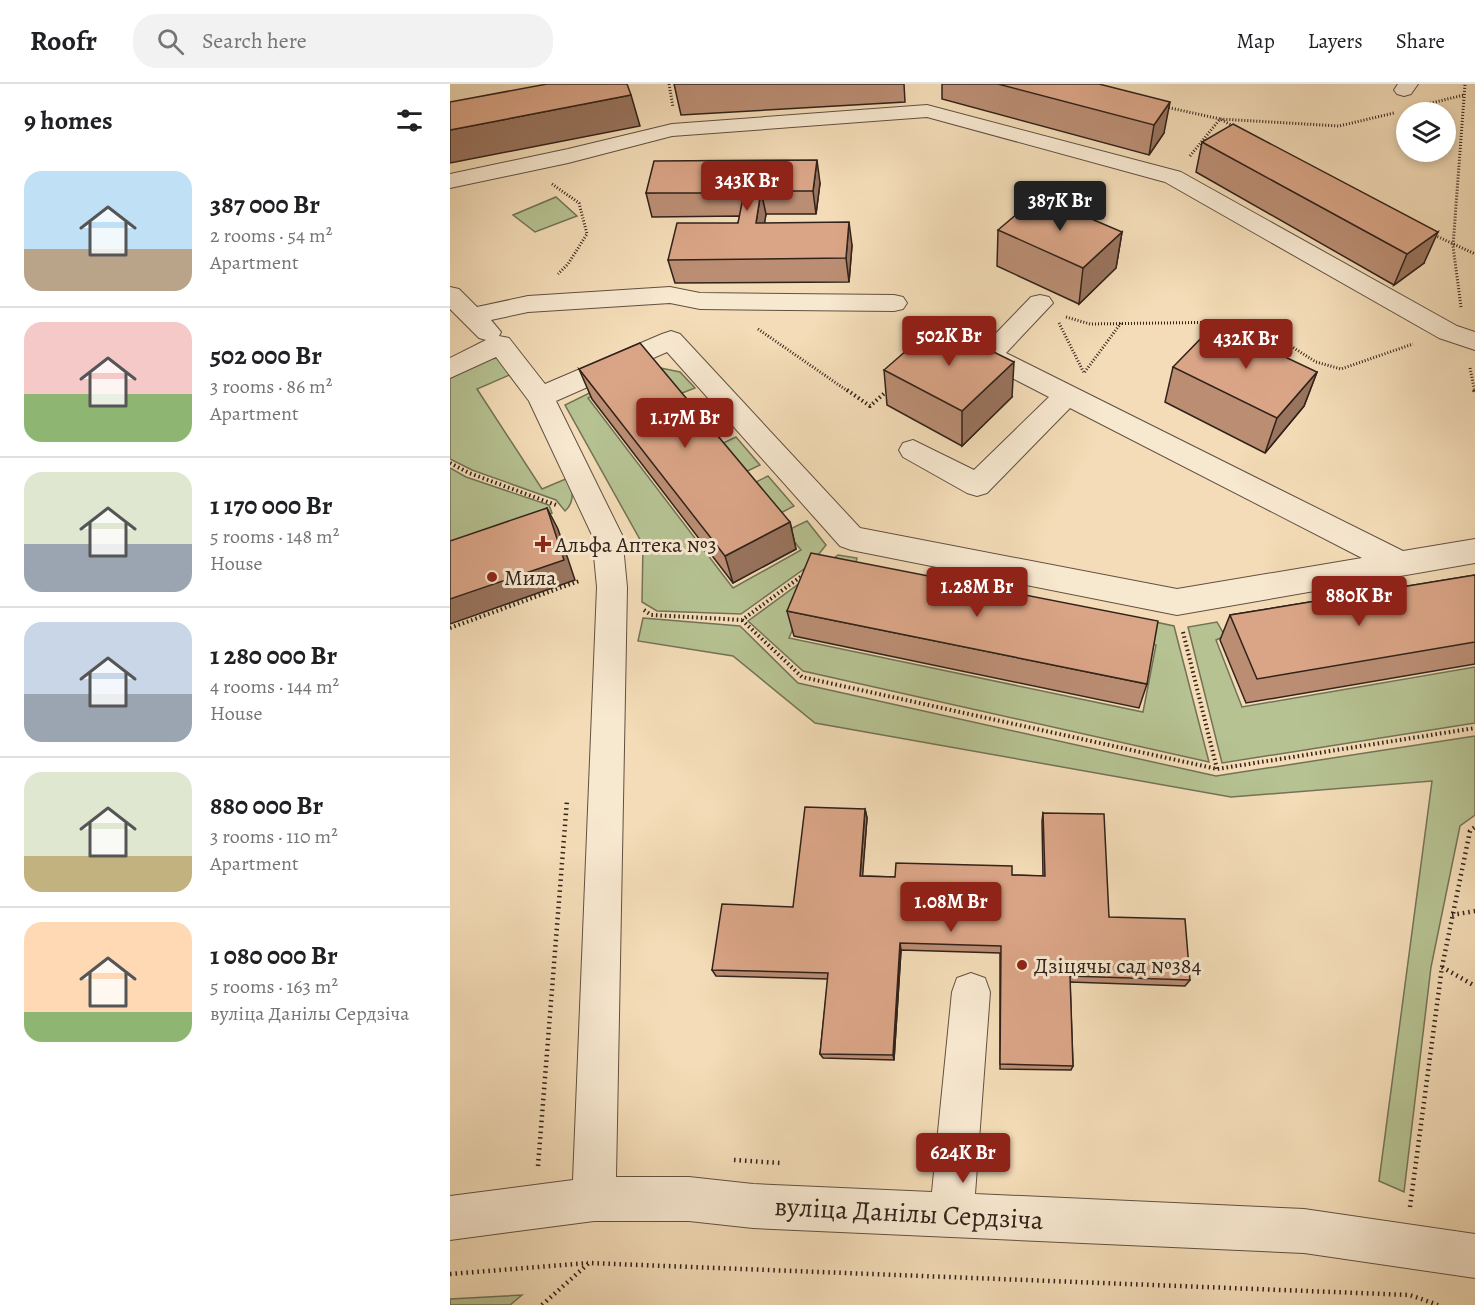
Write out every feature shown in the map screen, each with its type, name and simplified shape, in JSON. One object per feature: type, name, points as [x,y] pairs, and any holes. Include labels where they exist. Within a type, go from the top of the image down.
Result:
[{"type":"street","points":[[450,181],[672,130],[927,111],[1173,177],[1462,337]]},
{"type":"street","points":[[450,295],[500,344],[540,397],[607,535],[591,585],[595,1180]]},
{"type":"street","points":[[472,316],[528,304],[670,295],[700,301],[894,303]]},
{"type":"street","points":[[1053,311],[988,355],[1401,564]]},
{"type":"street","points":[[540,397],[671,340],[850,538],[1178,602],[1475,551]]},
{"type":"street","points":[[450,369],[500,344]]},
{"type":"street","points":[[913,450],[977,485],[1067,395]]},
{"type":"street","points":[[952,1215],[971,992]]},
{"type":"street","name":"вуліца Данілы Сердзіча","points":[[450,1218],[595,1180],[689,1199],[753,1206],[1304,1231],[1475,1256]]},
{"type":"path","points":[[1053,311],[1090,324],[1226,321],[1246,324],[1284,340],[1311,362],[1328,368],[1341,369],[1462,337],[1453,246],[1465,84]]},
{"type":"path","points":[[1435,102],[1464,95]]},
{"type":"path","points":[[1162,106],[1220,119],[1339,126],[1396,112]]},
{"type":"path","points":[[1220,119],[1240,130]]},
{"type":"path","points":[[1188,158],[1220,119]]},
{"type":"path","points":[[528,304],[568,264],[587,234],[579,203],[554,187],[542,161]]},
{"type":"path","points":[[1423,229],[1453,246],[1475,254]]},
{"type":"path","points":[[1053,311],[1084,373],[1121,323]]},
{"type":"path","points":[[913,320],[931,320],[942,340]]},
{"type":"path","points":[[763,323],[751,324],[870,406],[894,384]]},
{"type":"path","points":[[450,463],[469,473],[554,502],[559,509]]},
{"type":"path","points":[[579,571],[591,585],[651,615],[742,620],[808,571]]},
{"type":"path","points":[[450,628],[481,615],[591,585]]},
{"type":"path","points":[[742,620],[802,677],[1216,769],[1475,728]]},
{"type":"path","points":[[1180,622],[1216,769]]},
{"type":"path","points":[[538,1167],[567,796]]},
{"type":"path","points":[[1398,1206],[1410,1207],[1442,966],[1470,831],[1475,827]]},
{"type":"path","points":[[1452,915],[1475,911]]},
{"type":"path","points":[[1442,966],[1475,986]]},
{"type":"path","points":[[732,1160],[791,1164]]},
{"type":"path","points":[[527,1169],[538,1167],[595,1180]]},
{"type":"path","points":[[542,1305],[589,1263]]},
{"type":"path","points":[[450,1274],[589,1263],[1410,1295],[1438,1305]]},
{"type":"green space","points":[[556,197],[577,216],[535,232],[513,215]]},
{"type":"green space","points":[[488,359],[503,360],[514,373],[477,389],[542,489],[568,478],[572,495],[565,511],[556,500],[472,470],[450,459],[450,377]]},
{"type":"green space","points":[[646,365],[680,372],[695,388],[677,395],[652,369],[588,398],[733,588],[801,550],[786,531],[807,521],[826,545],[811,564],[741,614],[657,611],[642,602],[643,545],[565,405]]},
{"type":"green space","points":[[706,401],[728,426],[710,435],[689,409]]},
{"type":"green space","points":[[736,437],[760,465],[741,474],[717,446]]},
{"type":"green space","points":[[450,468],[466,477],[549,505],[552,513],[519,524],[450,559]]},
{"type":"green space","points":[[768,476],[794,506],[775,516],[750,485]]},
{"type":"green space","points":[[838,555],[857,558],[851,581],[816,576],[789,638],[1143,712],[1156,645],[1116,635],[1122,615],[1174,626],[1209,762],[803,671],[748,621]]},
{"type":"green space","points":[[643,618],[740,626],[798,683],[1216,776],[1475,736],[1475,815],[1460,826],[1431,967],[1404,1192],[1379,1181],[1432,781],[1231,797],[815,723],[733,656],[638,641]]},
{"type":"green space","points":[[1217,622],[1225,636],[1216,640],[1242,707],[1475,667],[1475,723],[1222,763],[1188,627]]},
{"type":"green space","points":[[522,1295],[510,1305],[450,1305],[450,1299]]},
{"type":"building","points":[[547,84],[627,84],[631,95],[450,130],[450,102]]},
{"type":"building","points":[[998,84],[1099,84],[1170,102],[1154,125]]},
{"type":"building","points":[[1233,124],[1438,232],[1407,254],[1202,142]]},
{"type":"building","points":[[817,160],[813,191],[761,191],[756,223],[849,222],[846,258],[668,260],[677,223],[738,223],[744,193],[646,193],[654,161]]},
{"type":"building","points":[[1038,196],[1122,232],[1083,268],[998,230]]},
{"type":"building","points":[[937,324],[1014,362],[962,411],[884,370]]},
{"type":"building","points":[[1215,324],[1317,372],[1277,418],[1173,367]]},
{"type":"building","points":[[640,343],[790,522],[725,556],[579,369]]},
{"type":"building","points":[[547,508],[564,560],[450,599],[450,541]]},
{"type":"building","points":[[811,553],[1158,621],[1147,684],[787,611]]},
{"type":"building","points":[[1475,575],[1475,642],[1257,679],[1230,615]]},
{"type":"building","points":[[805,807],[865,809],[860,876],[895,877],[896,863],[1012,866],[1012,875],[1045,876],[1043,813],[1104,814],[1109,917],[1185,919],[1190,980],[1070,976],[1073,1066],[1000,1064],[1001,946],[900,943],[893,1055],[820,1054],[828,973],[712,970],[722,904],[793,907]]},
{"type":"place","name":"Альфа Аптека №3","points":[[543,544]]},
{"type":"place","name":"Мила","points":[[492,577]]},
{"type":"place","name":"Дзіцячы сад №384","points":[[1022,965]]}]
